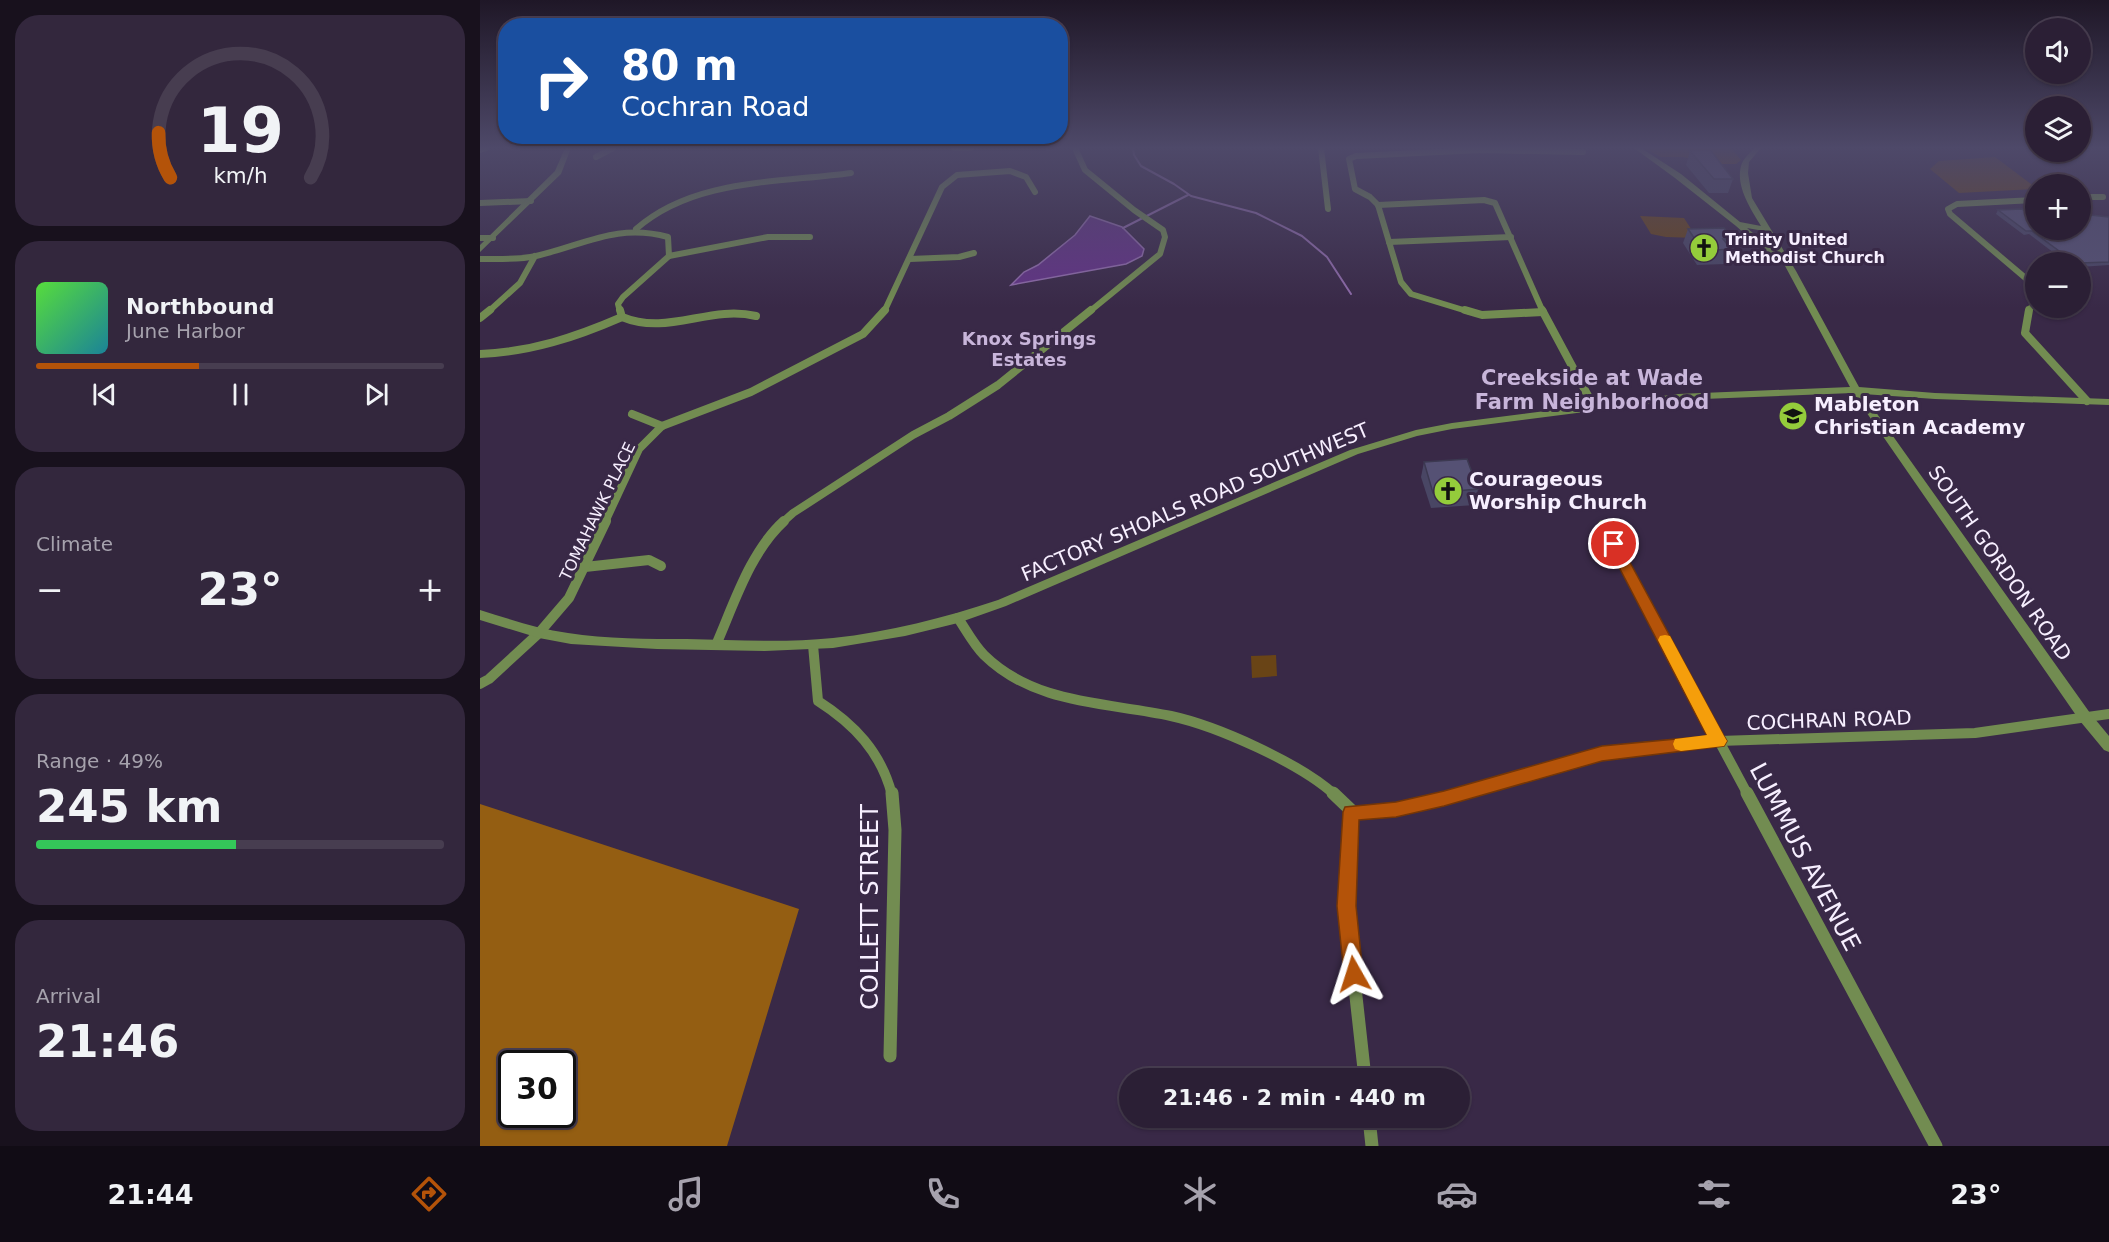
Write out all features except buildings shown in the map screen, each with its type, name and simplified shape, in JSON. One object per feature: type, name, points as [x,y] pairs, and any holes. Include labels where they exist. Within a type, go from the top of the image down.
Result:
[{"type":"street","points":[[480,202],[507,201]]},
{"type":"street","points":[[480,250],[531,201]]},
{"type":"street","points":[[636,229],[652,214],[684,201]]},
{"type":"street","name":"TOMAHAWK PLACE","points":[[480,684],[489,679],[539,633],[568,598],[585,567],[639,449],[662,426],[751,392],[863,334],[885,311],[936,201]]},
{"type":"street","points":[[716,645],[746,577],[761,550],[773,531],[793,513],[913,435],[949,416],[998,385],[1160,254],[1165,237],[1163,230],[1124,201]]},
{"type":"street","points":[[1327,201],[1328,209]]},
{"type":"street","points":[[1375,201],[1378,205],[1401,282],[1411,294],[1482,315],[1543,312]]},
{"type":"street","points":[[1378,205],[1471,201]]},
{"type":"street","points":[[1487,201],[1495,203],[1543,312],[1594,407]]},
{"type":"street","points":[[1709,201],[1792,271]]},
{"type":"street","name":"SOUTH GORDON ROAD","points":[[1751,201],[1792,271],[1856,390],[2085,717],[2109,747]]},
{"type":"street","points":[[2007,201],[1957,204],[1948,209],[1950,214],[2025,279]]},
{"type":"street","points":[[1732,220],[1750,224],[1754,222],[1751,214],[1754,210]]},
{"type":"street","points":[[1732,220],[1742,226],[1766,229]]},
{"type":"street","points":[[480,259],[536,256],[597,237],[636,229],[668,237],[669,256]]},
{"type":"street","points":[[756,316],[731,311],[662,324],[634,324],[622,317],[618,304],[623,295],[655,271],[669,256],[768,237],[810,237]]},
{"type":"street","points":[[1389,242],[1511,237]]},
{"type":"street","points":[[480,238],[493,238]]},
{"type":"street","points":[[910,259],[959,257],[974,253]]},
{"type":"street","points":[[480,318],[521,282],[533,265],[536,256]]},
{"type":"street","points":[[480,354],[506,354],[556,344],[622,317]]},
{"type":"street","points":[[2025,318],[2025,333],[2087,401]]},
{"type":"street","name":"FACTORY SHOALS ROAD SOUTHWEST","points":[[480,615],[539,633],[606,642],[813,645],[905,631],[957,618],[1002,603],[1317,467],[1383,442],[1452,426],[1594,407],[1744,393],[1856,390],[1935,396],[2109,402]]},
{"type":"street","points":[[632,414],[662,426]]},
{"type":"street","name":"LUMMUS AVENUE","points":[[1603,525],[1936,1146]]},
{"type":"street","points":[[585,567],[649,560],[661,567]]},
{"type":"street","points":[[957,618],[984,656],[1009,675],[1037,691],[1087,704],[1140,710],[1201,724],[1274,757],[1333,793],[1351,812],[1346,906],[1364,1068]]},
{"type":"street","name":"COLLETT STREET","points":[[813,645],[818,701],[844,717],[865,738],[882,768],[892,794],[895,830],[890,1056]]},
{"type":"street","name":"COCHRAN ROAD","points":[[1351,812],[1396,809],[1444,799],[1602,753],[1719,741],[1975,733],[2109,714]]},
{"type":"street","points":[[1370,1128],[1372,1146]]},
{"type":"shaded area","points":[[1090,216],[1122,227],[1144,249],[1142,256],[1126,264],[1011,285],[1024,272],[1038,265],[1075,235]]},
{"type":"shaded area","points":[[1640,216],[1684,218],[1697,238],[1651,234]]},
{"type":"shaded area","points":[[1276,655],[1277,676],[1252,678],[1251,656]]},
{"type":"shaded area","points":[[480,804],[799,909],[727,1146],[480,1146]]},
{"type":"waterway","points":[[1123,228],[1175,201]]},
{"type":"waterway","points":[[1212,201],[1256,213],[1302,236],[1327,257],[1351,294]]},
{"type":"slow traffic","points":[[1665,640],[1719,741],[1681,744]]},
{"type":"place","name":"Trinity United Methodist Church","points":[[1704,248]]},
{"type":"place","name":"Mableton Christian Academy","points":[[1793,416]]},
{"type":"place","name":"Courageous Worship Church","points":[[1448,491]]},
{"type":"district","name":"Knox Springs Estates","points":[[1029,349]]},
{"type":"district","name":"Creekside at Wade Farm Neighborhood","points":[[1592,390]]},
{"type":"route","points":[[1354,974],[1346,906],[1351,812],[1355,814],[1396,809],[1444,799],[1602,753],[1719,741],[1614,544]]}]
